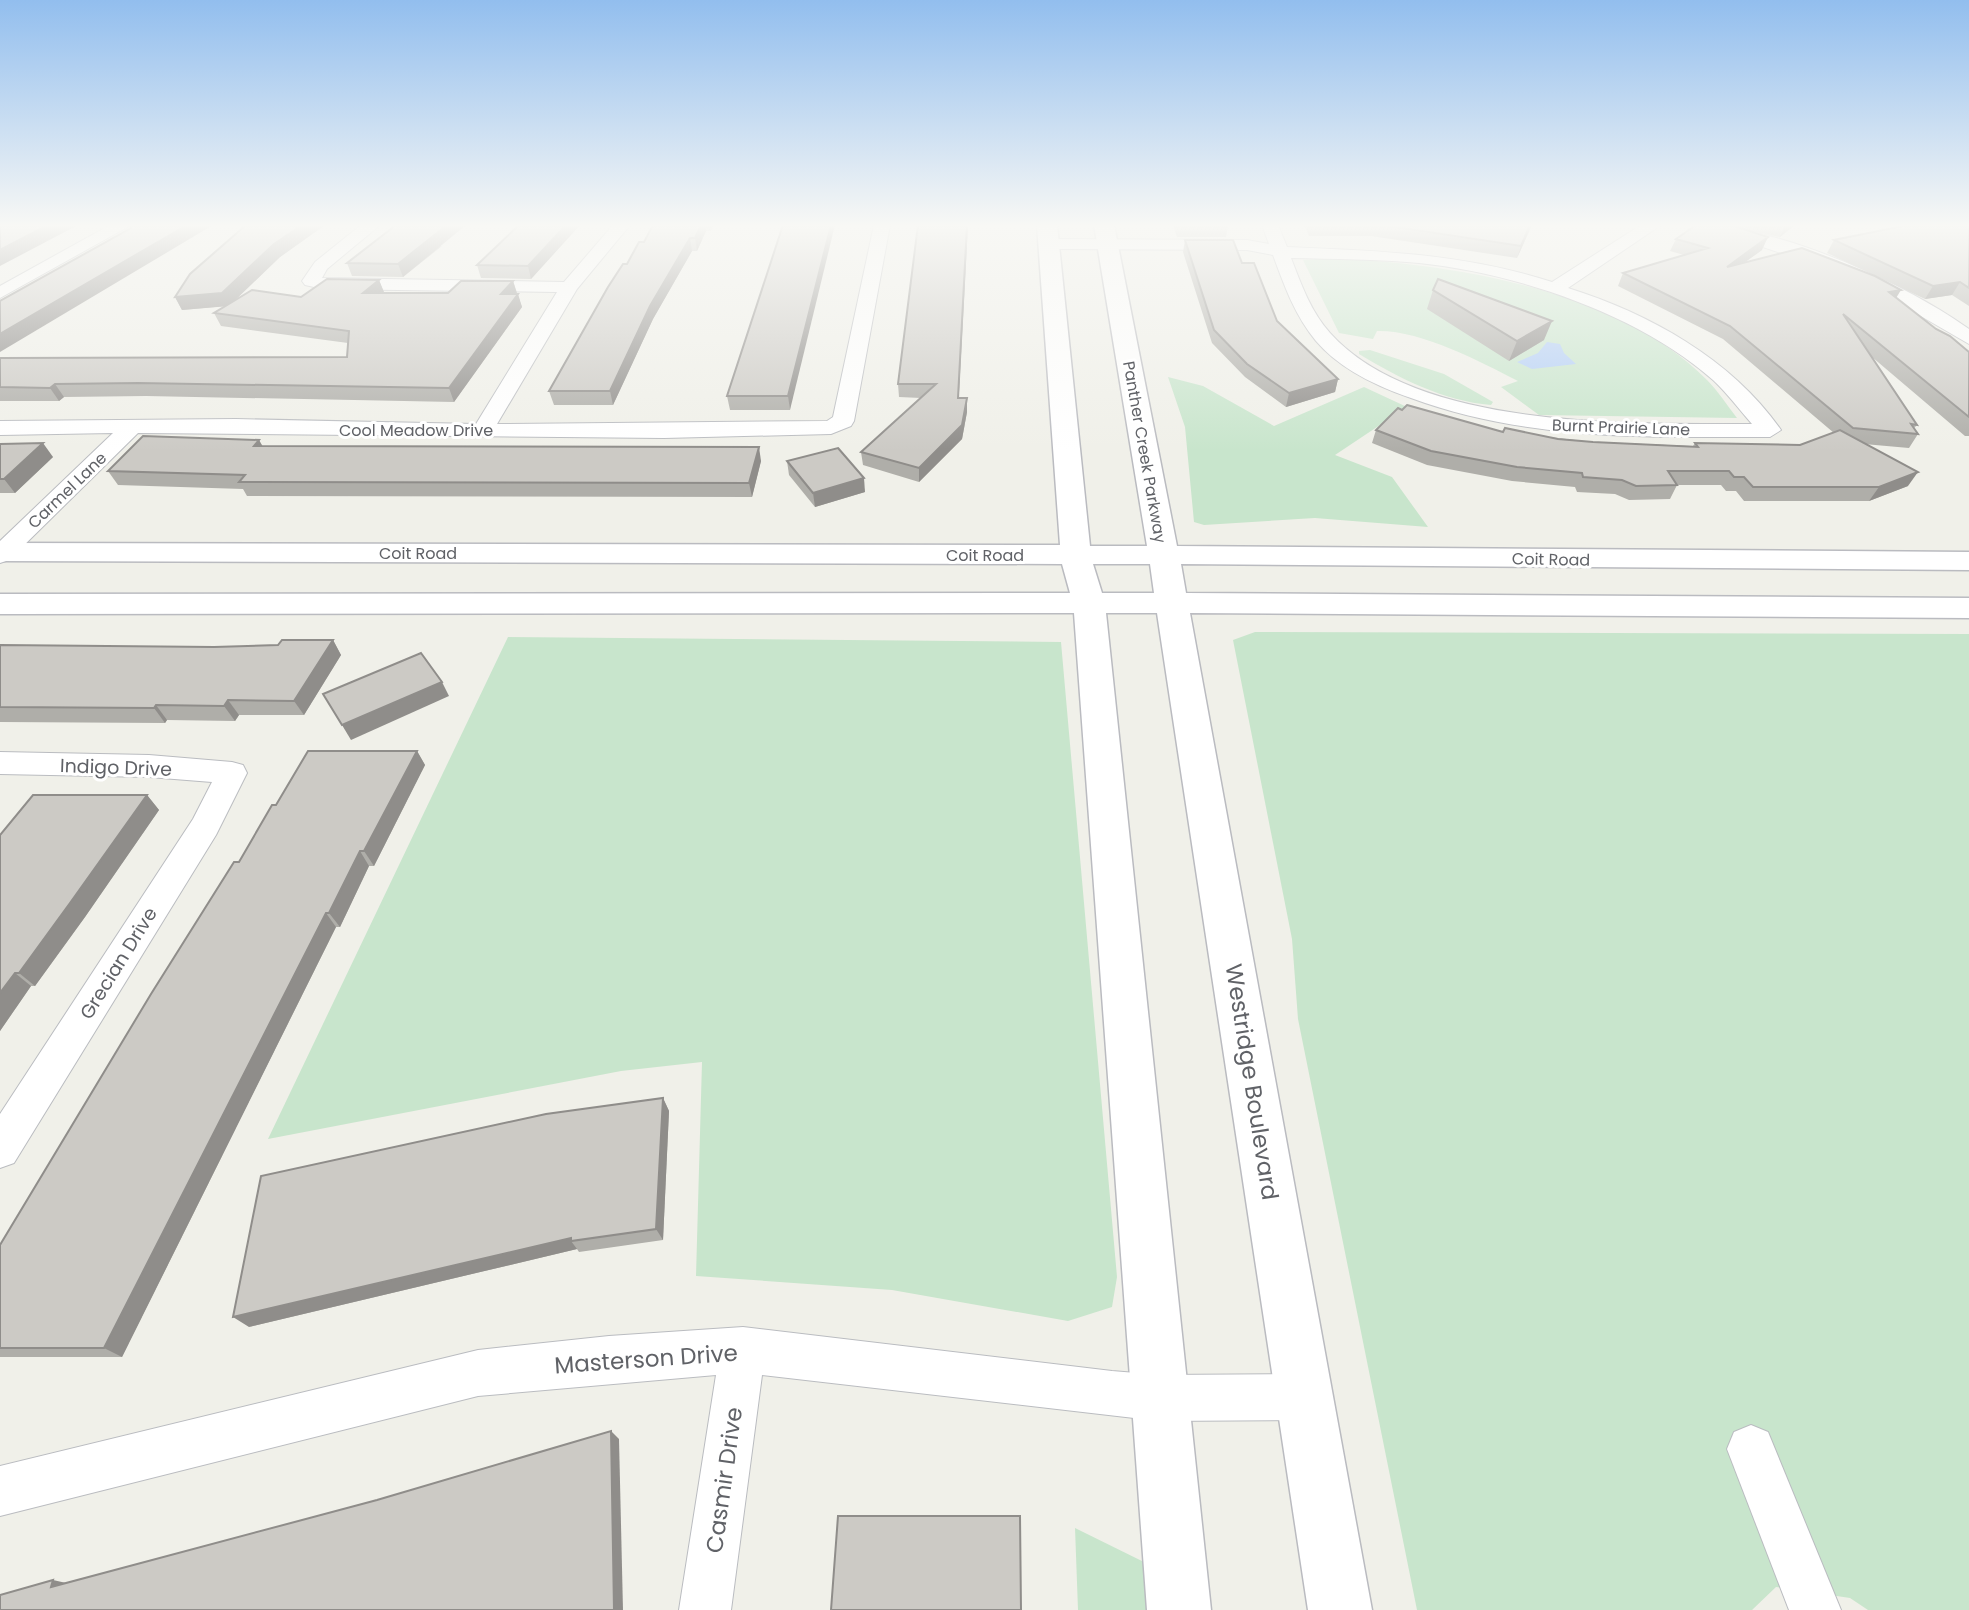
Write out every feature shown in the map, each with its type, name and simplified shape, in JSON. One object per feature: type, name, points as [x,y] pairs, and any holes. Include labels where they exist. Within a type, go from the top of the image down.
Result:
[{"type":"main road","points":[[1054,300],[1075,555],[1089,604],[1179,1610]]},
{"type":"main road","name":"Panther Creek Parkway","points":[[1117,300],[1164,555]]},
{"type":"main road","name":"Coit Road","points":[[1,553],[1164,555],[1969,561]]},
{"type":"main road","name":"Westridge Boulevard","points":[[1164,555],[1340,1610]]},
{"type":"main road","points":[[0,604],[1171,603],[1969,608]]},
{"type":"street","points":[[483,430],[561,300]]},
{"type":"street","name":"Cool Meadow Drive","points":[[0,428],[134,425],[483,430],[831,427],[843,421],[846,412],[868,300]]},
{"type":"street","name":"Burnt Prairie Lane","points":[[1303,300],[1310,317],[1332,346],[1374,375],[1423,397],[1481,414],[1557,427],[1770,430],[1720,376],[1682,347],[1618,312],[1587,300]]},
{"type":"street","points":[[1911,300],[1969,338]]},
{"type":"street","name":"Carmel Lane","points":[[1,553],[134,425]]},
{"type":"street","name":"Indigo Drive","points":[[0,763],[149,766],[232,773]]},
{"type":"street","name":"Grecian Drive","points":[[0,1149],[205,826],[232,773]]},
{"type":"street","name":"Masterson Drive","points":[[0,1491],[478,1373],[609,1359],[743,1350],[1160,1398],[1304,1397]]},
{"type":"street","name":"Casmir Drive","points":[[705,1610],[743,1350]]},
{"type":"street","points":[[1751,1449],[1815,1610]]},
{"type":"green space","points":[[1323,300],[1572,300],[1628,324],[1671,349],[1707,380],[1737,418],[1539,415],[1501,387],[1518,381],[1449,348],[1394,332],[1377,331],[1373,339],[1339,333]]},
{"type":"green space","points":[[1370,350],[1444,374],[1493,402],[1491,405],[1473,403],[1422,387],[1359,354],[1359,351]]},
{"type":"green space","points":[[1168,377],[1203,386],[1274,426],[1364,387],[1407,407],[1335,455],[1392,477],[1428,527],[1315,518],[1204,525],[1194,522],[1185,427]]},
{"type":"green space","points":[[1255,632],[1969,634],[1969,1610],[1868,1610],[1850,1598],[1776,1587],[1752,1610],[1417,1610],[1298,1019],[1292,939],[1233,640]]},
{"type":"green space","points":[[508,637],[1061,642],[1117,1277],[1112,1307],[1068,1321],[892,1290],[696,1276],[702,1062],[621,1071],[268,1139]]},
{"type":"green space","points":[[1075,1528],[1148,1564],[1152,1610],[1078,1610]]},
{"type":"water","points":[[1547,342],[1560,344],[1564,353],[1576,364],[1532,369],[1517,362],[1538,353]]},
{"type":"building","points":[[2,300],[58,300],[0,334]]},
{"type":"building","points":[[235,300],[513,300],[449,388],[138,383],[55,384],[50,388],[0,387],[0,358],[347,357],[349,331],[214,313]]},
{"type":"building","points":[[601,300],[653,300],[610,391],[549,391]]},
{"type":"building","points":[[758,300],[812,300],[788,396],[727,396]]},
{"type":"building","points":[[909,300],[963,300],[958,398],[967,398],[962,425],[919,468],[861,452],[936,384],[898,384]]},
{"type":"building","points":[[1204,300],[1269,300],[1277,321],[1338,379],[1289,393],[1247,364],[1214,330]]},
{"type":"building","points":[[1450,300],[1495,300],[1552,321],[1517,341]]},
{"type":"building","points":[[1678,300],[1899,300],[1969,352],[1969,417],[1843,314],[1917,425],[1911,424],[1918,434],[1853,428],[1730,326]]},
{"type":"building","points":[[1407,405],[1503,432],[1505,428],[1558,439],[1593,442],[1698,447],[1695,443],[1800,445],[1840,430],[1918,472],[1879,487],[1753,487],[1744,477],[1734,477],[1729,471],[1668,471],[1677,485],[1636,486],[1622,480],[1583,477],[1582,473],[1517,467],[1431,451],[1376,430],[1398,408],[1402,410]]},
{"type":"building","points":[[143,436],[259,440],[254,446],[759,447],[749,483],[239,482],[245,475],[108,471]]},
{"type":"building","points":[[43,443],[4,479],[0,479],[0,444]]},
{"type":"building","points":[[838,448],[864,478],[813,493],[787,461]]},
{"type":"building","points":[[282,640],[333,640],[294,701],[228,700],[224,706],[156,705],[154,708],[0,707],[0,645],[214,647],[278,645]]},
{"type":"building","points":[[421,653],[442,682],[342,725],[323,694]]},
{"type":"building","points":[[308,751],[417,751],[364,851],[360,851],[329,913],[326,913],[104,1348],[0,1348],[0,1245],[151,994],[234,862],[239,862],[272,805],[276,805]]},
{"type":"building","points":[[33,795],[147,795],[19,973],[15,973],[0,993],[0,835]]},
{"type":"building","points":[[663,1098],[656,1229],[571,1241],[571,1238],[233,1317],[261,1176],[546,1114]]},
{"type":"building","points":[[611,1431],[614,1610],[0,1610],[0,1595],[53,1580],[51,1587],[377,1500]]},
{"type":"building","points":[[838,1516],[1020,1516],[1021,1610],[831,1610]]}]
